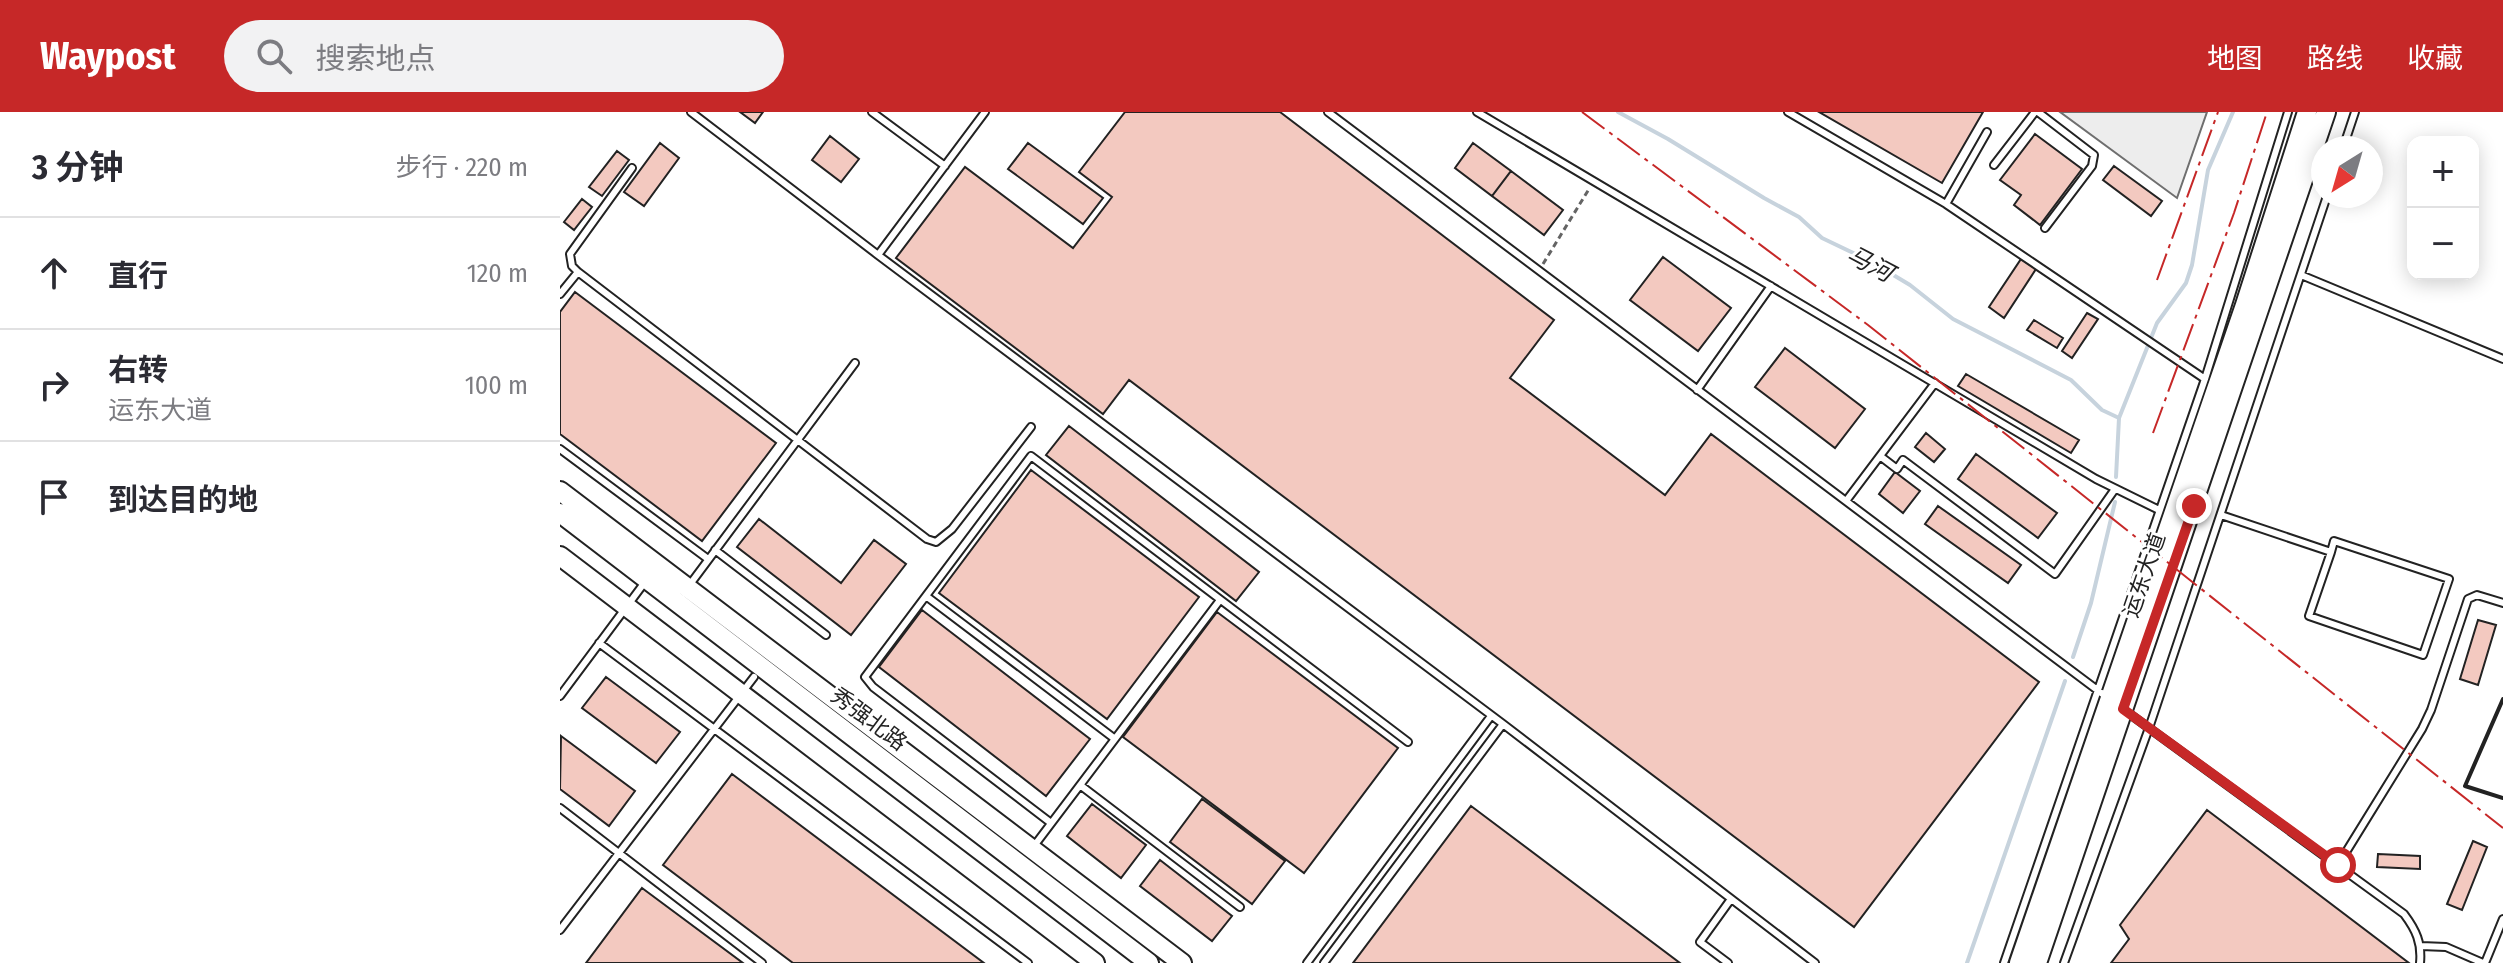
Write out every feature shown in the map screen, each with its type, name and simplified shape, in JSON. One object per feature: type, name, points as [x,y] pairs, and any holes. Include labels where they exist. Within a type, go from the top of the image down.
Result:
[{"type":"street","name":"运东大道","points":[[2019,963],[2245,305],[2307,112]]},
{"type":"street","name":"运东大道","points":[[2037,963],[2110,699],[2326,112]]},
{"type":"street","points":[[560,491],[677,600],[1032,849],[1182,963]]},
{"type":"street","name":"秀强北路","points":[[560,513],[643,585]]},
{"type":"street","name":"秀强北路","points":[[560,529],[643,585],[677,600],[1016,869],[1129,963]]},
{"type":"street","points":[[560,556],[1095,963]]},
{"type":"street","name":"秀强北路","points":[[677,600],[754,677],[1149,963]]},
{"type":"lane","points":[[691,112],[1503,724],[1814,963]]},
{"type":"lane","points":[[872,112],[945,166]]},
{"type":"lane","points":[[878,255],[985,112]]},
{"type":"lane","points":[[1328,112],[2110,699],[2404,914],[2416,929],[2421,946],[2420,963]]},
{"type":"lane","points":[[1477,112],[2115,489],[2159,510]]},
{"type":"lane","points":[[1788,112],[1946,204],[2205,379]]},
{"type":"lane","points":[[1994,165],[2036,112],[2094,155],[2092,166],[2045,228]]},
{"type":"lane","points":[[2004,963],[2110,699],[2159,510],[2205,379],[2288,112]]},
{"type":"lane","points":[[2347,136],[2355,112]]},
{"type":"lane","points":[[1946,204],[1987,132]]},
{"type":"lane","points":[[632,168],[570,254],[572,266],[927,539],[936,542],[952,529],[1031,427]]},
{"type":"lane","points":[[2064,963],[2149,728],[2323,208]]},
{"type":"lane","points":[[560,294],[578,272]]},
{"type":"lane","points":[[2301,275],[2503,359]]},
{"type":"lane","points":[[1697,390],[1771,286]]},
{"type":"lane","points":[[677,600],[855,363]]},
{"type":"lane","points":[[1846,501],[1935,383]]},
{"type":"lane","points":[[560,449],[708,559]]},
{"type":"lane","points":[[1051,823],[873,687],[865,677],[1031,456],[1408,742]]},
{"type":"lane","points":[[1880,456],[1897,469],[1903,460],[2055,574],[2115,489]]},
{"type":"lane","points":[[2221,515],[2331,552]]},
{"type":"lane","points":[[2334,541],[2449,579],[2423,655],[2309,616],[2331,552],[2334,541]]},
{"type":"lane","points":[[715,550],[826,635]]},
{"type":"lane","points":[[560,696],[643,585]]},
{"type":"lane","points":[[2338,865],[2422,729],[2468,599],[2477,595],[2503,603]]},
{"type":"lane","points":[[926,596],[1115,739]]},
{"type":"lane","points":[[1016,869],[1220,600]]},
{"type":"lane","points":[[599,643],[1028,963]]},
{"type":"lane","points":[[560,930],[754,677]]},
{"type":"lane","points":[[1307,963],[1491,716]]},
{"type":"lane","points":[[1324,963],[1503,724]]},
{"type":"lane","points":[[1080,785],[1240,907]]},
{"type":"lane","points":[[560,808],[762,963]]},
{"type":"lane","points":[[1728,963],[1700,942],[1731,899]]},
{"type":"lane","points":[[2421,946],[2446,947],[2484,963],[2503,919]]},
{"type":"path","points":[[1539,270],[1594,181]]},
{"type":"shaded area","points":[[2060,112],[2207,112],[2177,198]]},
{"type":"building","points":[[740,112],[763,112],[755,123]]},
{"type":"building","points":[[1125,112],[1280,112],[1554,320],[1510,378],[1665,495],[1711,434],[2039,682],[1854,927],[1129,380],[1103,414],[896,258],[965,167],[1073,248],[1112,197],[1079,172]]},
{"type":"building","points":[[1819,112],[1983,112],[1942,183]]},
{"type":"building","points":[[2035,134],[2082,169],[2040,225],[2014,205],[2021,195],[2000,180]]},
{"type":"building","points":[[830,136],[859,159],[841,182],[812,160]]},
{"type":"building","points":[[660,143],[679,158],[644,206],[624,192]]},
{"type":"building","points":[[1028,143],[1103,198],[1083,224],[1008,169]]},
{"type":"building","points":[[1473,143],[1511,171],[1492,196],[1455,168]]},
{"type":"building","points":[[617,151],[629,160],[602,196],[589,187]]},
{"type":"building","points":[[2114,166],[2162,201],[2151,216],[2103,180]]},
{"type":"building","points":[[1511,171],[1563,210],[1544,235],[1492,196]]},
{"type":"building","points":[[582,199],[592,207],[574,230],[564,222]]},
{"type":"building","points":[[1663,257],[1731,308],[1698,351],[1630,300]]},
{"type":"building","points":[[2021,259],[2036,269],[2004,318],[1989,307]]},
{"type":"building","points":[[575,292],[776,443],[702,541],[560,434],[560,312]]},
{"type":"building","points":[[2087,313],[2098,319],[2072,358],[2062,351]]},
{"type":"building","points":[[2034,320],[2063,338],[2057,348],[2027,330]]},
{"type":"building","points":[[1785,348],[1865,409],[1835,448],[1755,387]]},
{"type":"building","points":[[1966,374],[2079,440],[2071,453],[1958,386]]},
{"type":"building","points":[[1069,426],[1259,572],[1236,601],[1046,455]]},
{"type":"building","points":[[1926,433],[1945,449],[1934,462],[1915,447]]},
{"type":"building","points":[[1976,454],[2057,513],[2038,538],[1958,479]]},
{"type":"building","points":[[1031,470],[1199,597],[1107,719],[939,593]]},
{"type":"building","points":[[1895,472],[1920,491],[1903,513],[1879,494]]},
{"type":"building","points":[[1938,506],[2021,565],[2008,583],[1925,524]]},
{"type":"building","points":[[759,519],[841,583],[874,540],[906,564],[851,635],[737,547]]},
{"type":"building","points":[[922,610],[1090,739],[1046,796],[879,667]]},
{"type":"building","points":[[1217,612],[1398,748],[1304,873],[1123,737]]},
{"type":"building","points":[[2478,620],[2496,625],[2478,685],[2460,679]]},
{"type":"building","points":[[606,677],[680,732],[656,763],[582,708]]},
{"type":"building","points":[[561,736],[635,791],[609,826],[560,789]]},
{"type":"building","points":[[732,774],[984,963],[793,963],[663,865]]},
{"type":"building","points":[[1202,799],[1285,861],[1252,904],[1170,842]]},
{"type":"building","points":[[1092,804],[1146,845],[1121,878],[1067,836]]},
{"type":"building","points":[[1471,806],[1680,963],[1353,963]]},
{"type":"building","points":[[2207,810],[2409,963],[2111,963],[2129,939],[2120,925]]},
{"type":"building","points":[[2473,841],[2487,847],[2462,910],[2447,904]]},
{"type":"building","points":[[2378,854],[2420,856],[2420,869],[2377,867]]},
{"type":"building","points":[[1160,860],[1232,916],[1212,941],[1140,886]]},
{"type":"building","points":[[642,888],[743,963],[586,963]]},
{"type":"waterway","name":"马河","points":[[1618,112],[1799,217],[1822,238],[1910,285],[1953,319],[2071,380],[2102,410],[2119,418]]},
{"type":"waterway","points":[[2116,477],[2119,418],[2157,323],[2186,283],[2192,265],[2208,170],[2233,112]]},
{"type":"waterway","points":[[2073,657],[2091,603],[2115,502]]},
{"type":"waterway","points":[[1967,963],[2065,681]]},
{"type":"wall","points":[[2503,699],[2465,786],[2503,798]]},
{"type":"power","points":[[1582,112],[1868,325],[2503,828]]},
{"type":"power","points":[[2157,280],[2218,112]]},
{"type":"power","points":[[2153,433],[2234,213],[2267,112]]},
{"type":"route","points":[[2194,506],[2123,709],[2338,865]]}]
